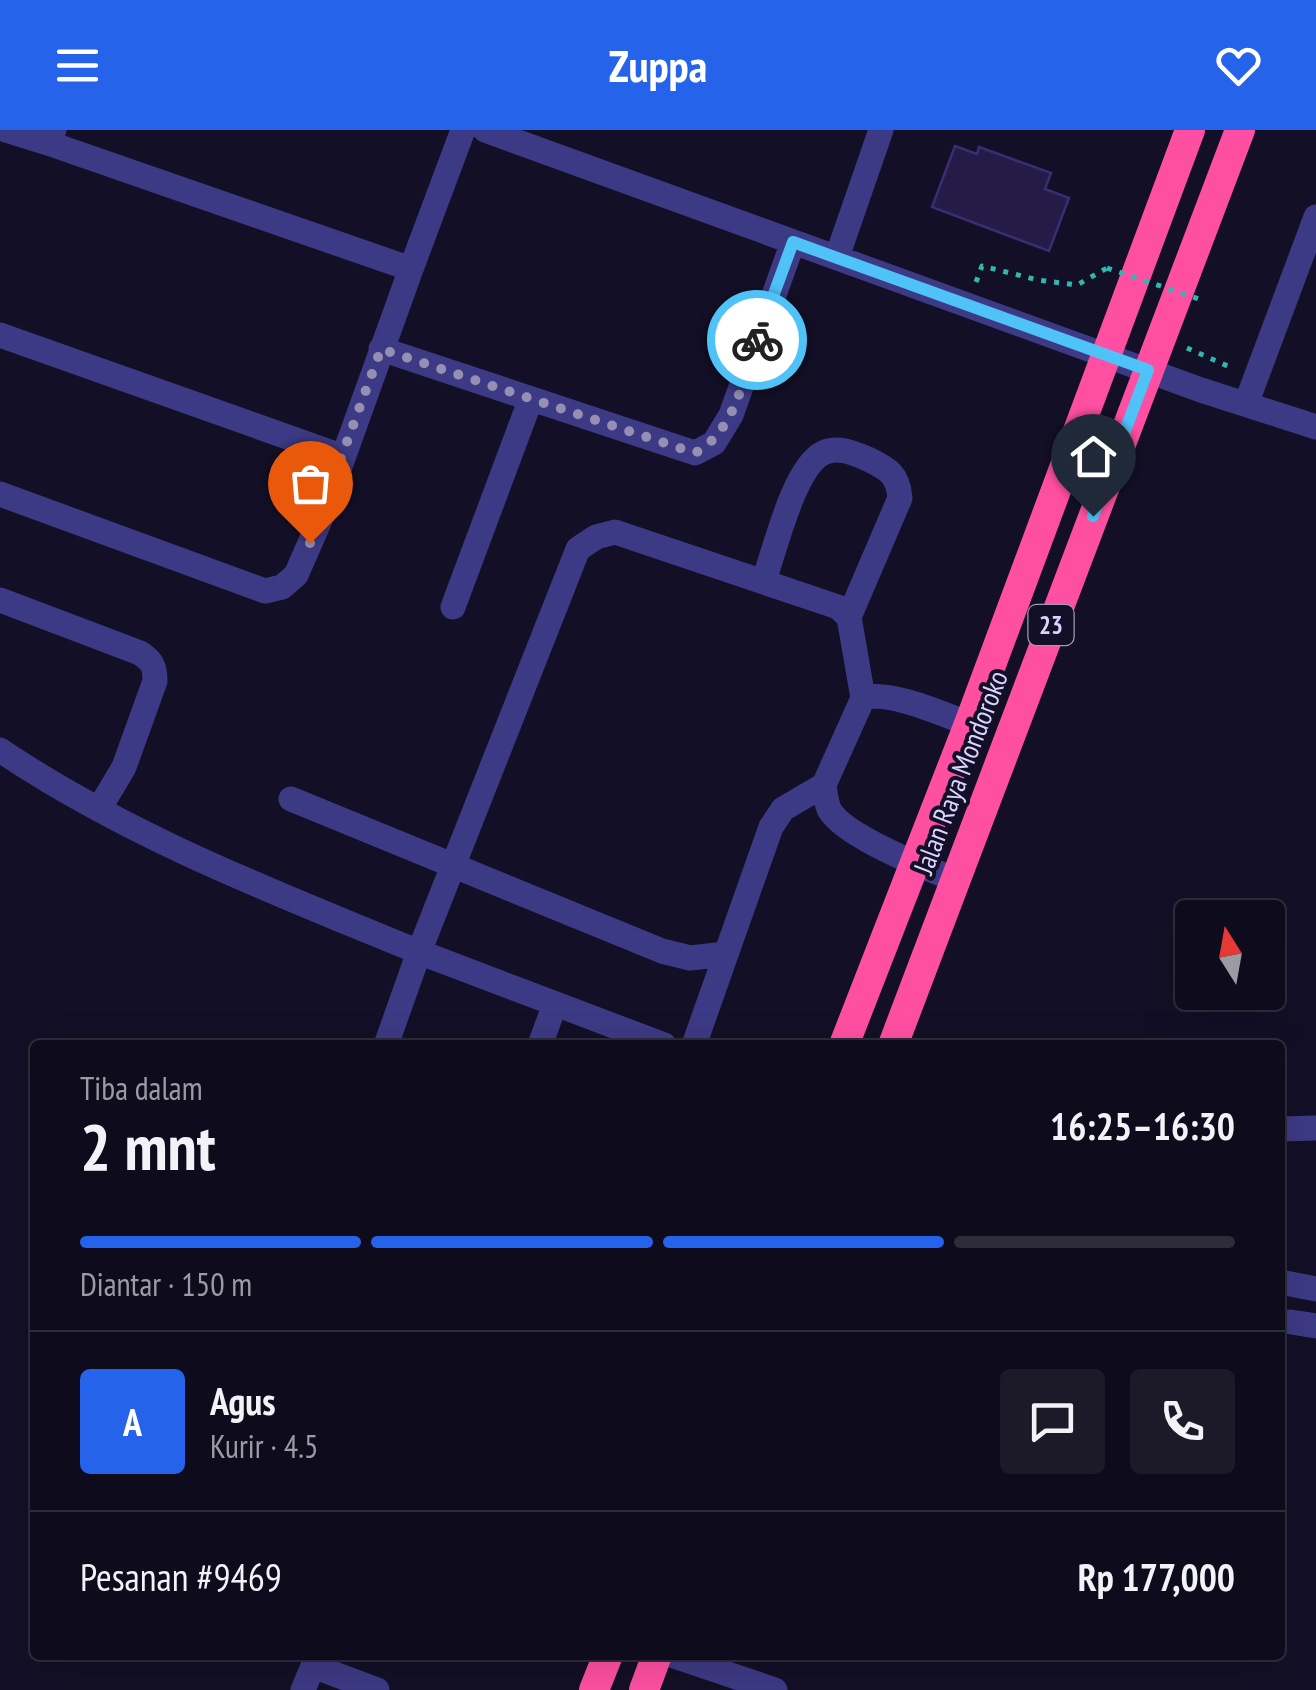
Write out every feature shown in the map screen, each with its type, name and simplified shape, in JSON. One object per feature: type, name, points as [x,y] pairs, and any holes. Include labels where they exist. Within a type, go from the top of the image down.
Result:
[{"type":"highway","name":"Jalan Raya Mondoroko","points":[[846,1040],[969,724],[1190,130]]},
{"type":"highway","name":"Jalan Raya Mondoroko","points":[[894,1040],[1240,130]]},
{"type":"highway","points":[[594,1690],[606,1660]]},
{"type":"highway","points":[[644,1690],[656,1660]]},
{"type":"street","points":[[6,130],[51,137],[411,270]]},
{"type":"street","points":[[0,494],[265,590],[282,587],[296,576],[324,511],[462,130]]},
{"type":"street","points":[[485,130],[1316,427]]},
{"type":"street","points":[[837,257],[880,130]]},
{"type":"street","points":[[1246,404],[1316,217]]},
{"type":"street","points":[[381,349],[695,453],[714,443],[730,414],[793,242]]},
{"type":"street","points":[[0,335],[341,456]]},
{"type":"street","points":[[453,606],[530,401]]},
{"type":"street","points":[[696,1040],[776,816],[824,785],[863,698],[850,618],[900,498],[898,482],[890,470],[849,451],[823,453],[803,472],[764,580]]},
{"type":"street","points":[[388,1040],[578,550],[596,537],[615,532],[814,596],[838,607],[850,618]]},
{"type":"street","points":[[0,600],[140,652],[155,669],[155,682],[124,767],[99,809]]},
{"type":"street","points":[[863,698],[875,696],[928,708],[969,724]]},
{"type":"street","points":[[0,750],[47,782],[228,873],[419,952],[651,1040]]},
{"type":"street","points":[[824,785],[829,808],[838,820],[916,864],[954,879]]},
{"type":"street","points":[[291,798],[662,951],[690,958],[726,954]]},
{"type":"street","points":[[542,1040],[554,1004]]},
{"type":"street","points":[[1285,1129],[1316,1128]]},
{"type":"street","points":[[1285,1283],[1316,1289]]},
{"type":"street","points":[[686,1660],[775,1690]]},
{"type":"street","points":[[310,1670],[377,1690]]},
{"type":"path","points":[[968,303],[982,266],[1077,285],[1107,268],[1199,299]]},
{"type":"path","points":[[1184,346],[1255,379]]},
{"type":"building","points":[[955,146],[977,154],[979,147],[1051,173],[1045,189],[1069,198],[1049,251],[932,207]]},
{"type":"way so far","points":[[310,543],[381,349],[695,453],[714,443],[730,414],[757,340]]},
{"type":"route","points":[[757,340],[793,242],[1148,370],[1093,516]]}]
